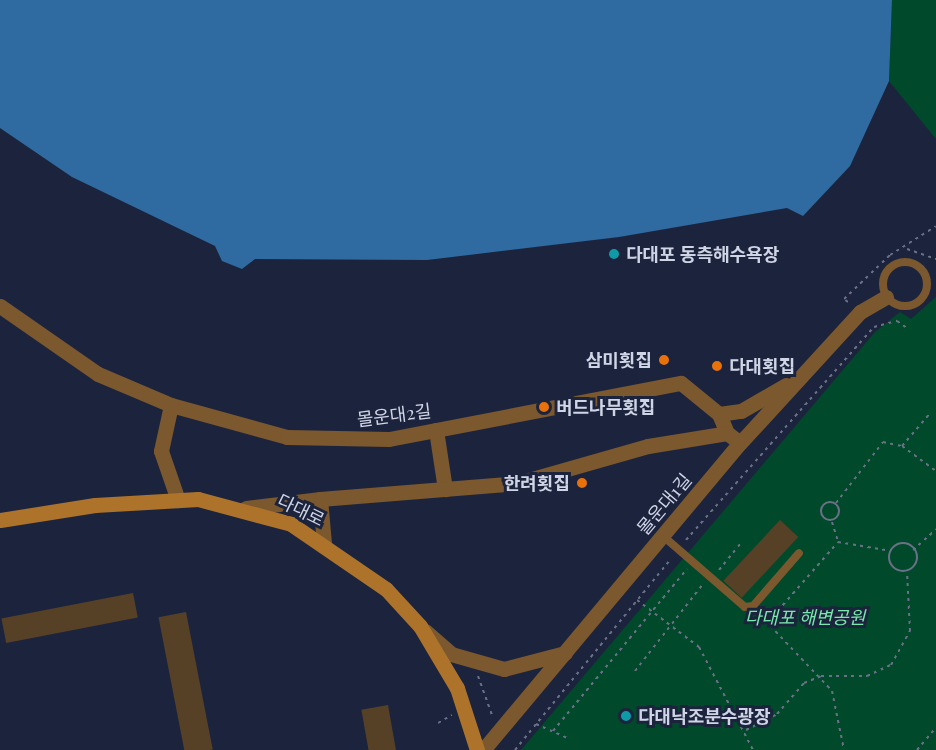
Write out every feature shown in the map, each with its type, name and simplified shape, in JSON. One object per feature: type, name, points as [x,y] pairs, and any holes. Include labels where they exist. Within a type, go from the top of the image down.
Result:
[{"type":"main road","name":"다대로","points":[[0,520],[95,505],[178,500],[246,508],[324,543],[386,589],[420,626],[457,688],[477,750]]},
{"type":"street","name":"몰운대1길","points":[[483,750],[740,443],[860,312],[886,297]]},
{"type":"street","name":"몰운대2길","points":[[0,306],[98,374],[171,405],[287,437],[389,439],[681,383],[719,414]]},
{"type":"street","points":[[740,443],[728,433],[719,414],[741,411],[799,378]]},
{"type":"street","points":[[171,405],[161,451],[178,500]]},
{"type":"street","points":[[436,430],[445,489]]},
{"type":"street","points":[[246,508],[518,483],[648,446],[728,433]]},
{"type":"street","points":[[320,500],[324,543]]},
{"type":"street","points":[[420,626],[451,654],[483,665],[525,666],[565,653]]},
{"type":"lane","points":[[902,262],[922,270],[927,290],[919,302],[898,306],[886,297],[882,282],[889,269],[902,262]]},
{"type":"lane","points":[[663,536],[745,607],[753,606],[799,553]]},
{"type":"path","points":[[860,312],[844,299],[890,255],[907,249],[936,226]]},
{"type":"path","points":[[907,249],[936,258]]},
{"type":"path","points":[[515,750],[678,550],[866,335],[885,321],[907,328]]},
{"type":"path","points":[[902,446],[931,412]]},
{"type":"path","points":[[836,503],[883,442],[902,446],[936,471]]},
{"type":"path","points":[[836,503],[826,503],[821,511],[832,520],[838,542]]},
{"type":"path","points":[[832,520],[840,512],[836,503]]},
{"type":"path","points":[[914,549],[936,529]]},
{"type":"path","points":[[838,542],[891,551]]},
{"type":"path","points":[[768,622],[838,542]]},
{"type":"path","points":[[634,671],[668,625],[741,543]]},
{"type":"path","points":[[891,551],[898,544],[914,549]]},
{"type":"path","points":[[746,730],[767,722],[796,689],[821,676],[867,676],[891,665],[910,631],[907,571],[916,560],[914,549]]},
{"type":"path","points":[[891,551],[894,568],[907,571]]},
{"type":"path","points":[[553,731],[694,563]]},
{"type":"path","points":[[637,600],[699,647],[726,705],[746,730],[753,750]]},
{"type":"path","points":[[756,612],[821,676],[832,691],[844,750]]},
{"type":"path","points":[[476,668],[494,719]]},
{"type":"path","points":[[536,724],[567,738]]},
{"type":"path","points":[[917,750],[936,726]]},
{"type":"green space","points":[[892,0],[936,0],[936,139],[889,81]]},
{"type":"green space","name":"다대포 해변공원","points":[[936,297],[936,750],[521,750],[875,332],[900,312],[911,319]]},
{"type":"water","points":[[0,0],[892,0],[889,81],[850,166],[803,216],[787,208],[619,237],[427,260],[255,259],[242,269],[222,261],[215,246],[72,177],[0,128]]},
{"type":"building","points":[[780,520],[798,537],[742,598],[723,581]]},
{"type":"building","points":[[133,593],[138,618],[6,643],[1,619]]},
{"type":"building","points":[[186,612],[213,749],[184,750],[159,617]]},
{"type":"building","points":[[388,705],[396,750],[369,750],[361,710]]},
{"type":"place","name":"다대포 동측해수욕장","points":[[614,254]]},
{"type":"place","name":"삼미횟집","points":[[664,360]]},
{"type":"place","name":"다대횟집","points":[[717,366]]},
{"type":"place","name":"버드나무횟집","points":[[544,407]]},
{"type":"place","name":"한려횟집","points":[[582,483]]},
{"type":"place","name":"다대낙조분수광장","points":[[626,716]]}]
